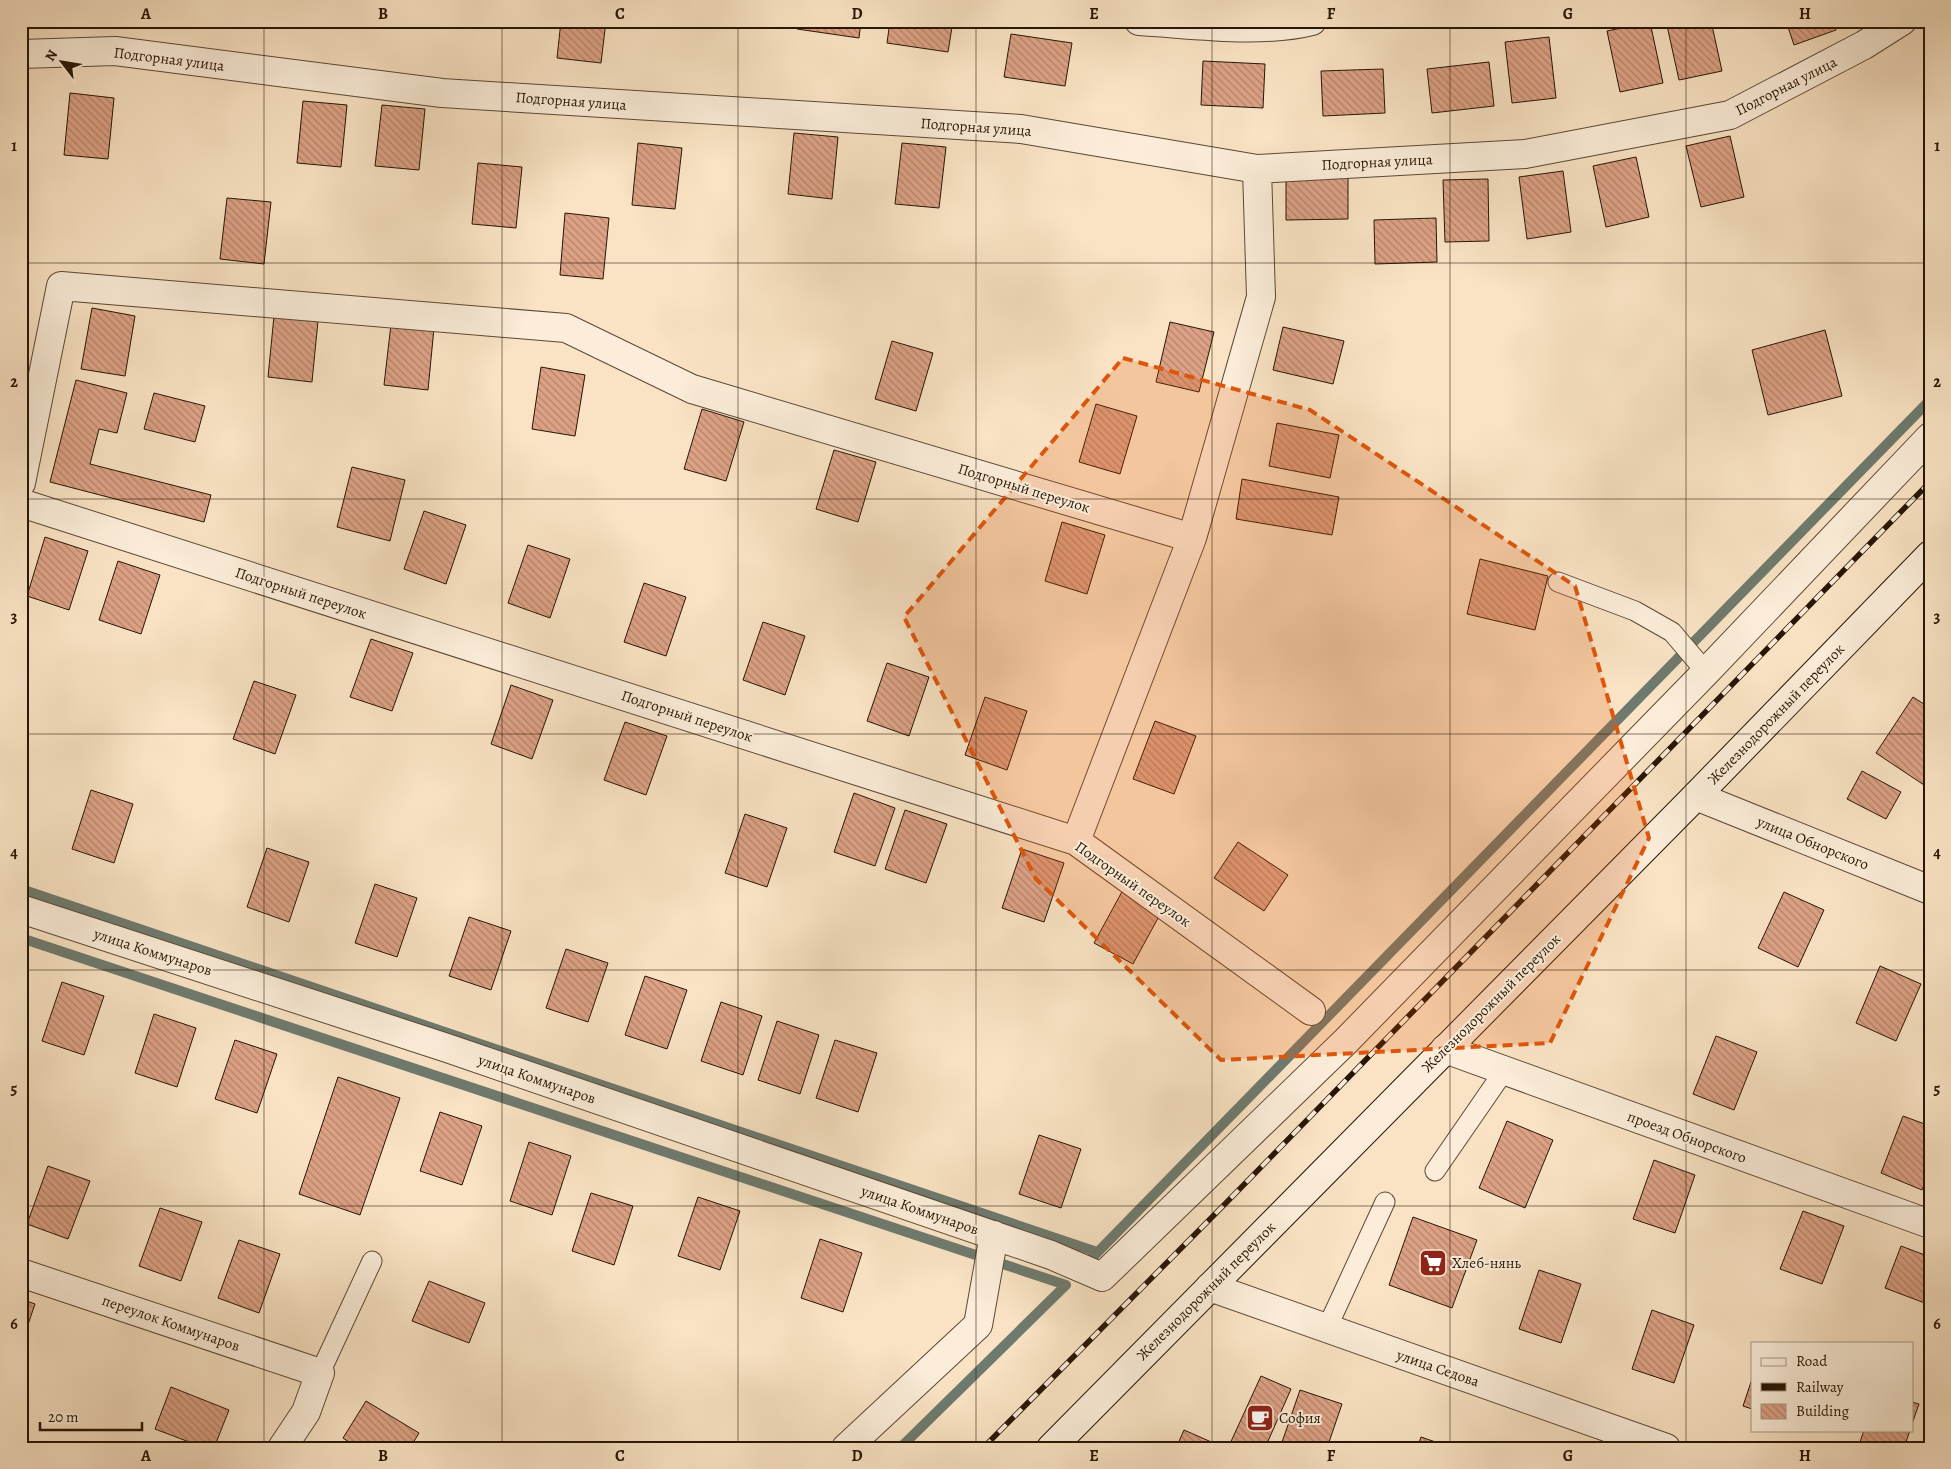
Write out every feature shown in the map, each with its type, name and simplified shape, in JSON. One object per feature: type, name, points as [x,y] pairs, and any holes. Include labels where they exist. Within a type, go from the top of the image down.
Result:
[{"type":"street","points":[[1139,21],[1238,27],[1296,25],[1312,21]]},
{"type":"street","name":"Подгорная улица","points":[[21,54],[115,51],[442,93],[1021,129],[1257,169],[1525,154],[1730,115],[1864,45],[1902,21]]},
{"type":"street","points":[[1076,842],[1192,538],[1261,297],[1257,169]]},
{"type":"street","name":"Подгорный переулок","points":[[21,483],[61,286],[566,328],[692,389],[1192,538]]},
{"type":"street","points":[[1706,672],[1930,437]]},
{"type":"street","name":"Подгорный переулок","points":[[21,503],[1076,842],[1311,1011]]},
{"type":"street","name":"Железнодорожный переулок","points":[[1051,1448],[1926,565]]},
{"type":"street","name":"улица Коммунаров","points":[[21,909],[447,1048],[994,1235],[1051,1255],[1102,1277],[1346,1040],[1706,672]]},
{"type":"street","name":"улица Обнорского","points":[[1696,796],[1930,890]]},
{"type":"street","name":"проезд Обнорского","points":[[1445,1049],[1930,1224]]},
{"type":"street","points":[[846,1448],[978,1325],[994,1235]]},
{"type":"street","name":"переулок Коммунаров","points":[[21,1273],[320,1373]]},
{"type":"street","name":"улица Седова","points":[[1210,1287],[1666,1448]]},
{"type":"street","points":[[282,1448],[306,1412],[320,1373]]},
{"type":"lane","points":[[1558,582],[1635,611],[1672,632],[1706,672]]},
{"type":"lane","points":[[1435,1171],[1504,1071]]},
{"type":"lane","points":[[1327,1328],[1385,1202]]},
{"type":"lane","points":[[320,1373],[372,1261]]},
{"type":"highlighted area","points":[[1123,358],[1310,410],[1575,586],[1649,838],[1550,1043],[1221,1060],[1036,879],[904,617]]},
{"type":"building","points":[[561,21],[606,21],[601,63],[557,58]]},
{"type":"building","points":[[798,21],[861,21],[859,38],[797,29]]},
{"type":"building","points":[[890,21],[953,21],[948,52],[887,43]]},
{"type":"building","points":[[1666,21],[1711,21],[1722,71],[1679,80]]},
{"type":"building","points":[[1786,21],[1833,21],[1836,30],[1794,45]]},
{"type":"building","points":[[1650,22],[1663,83],[1620,92],[1607,31]]},
{"type":"building","points":[[1011,34],[1072,43],[1065,86],[1004,77]]},
{"type":"building","points":[[1549,37],[1556,98],[1512,103],[1505,42]]},
{"type":"building","points":[[1203,61],[1265,64],[1263,108],[1201,105]]},
{"type":"building","points":[[1489,62],[1494,106],[1432,113],[1427,69]]},
{"type":"building","points":[[1383,69],[1385,113],[1323,116],[1321,71]]},
{"type":"building","points":[[70,93],[114,98],[108,159],[64,155]]},
{"type":"building","points":[[303,101],[347,105],[341,167],[297,163]]},
{"type":"building","points":[[382,105],[425,109],[419,170],[375,166]]},
{"type":"building","points":[[794,133],[838,137],[832,199],[788,194]]},
{"type":"building","points":[[1730,136],[1744,197],[1701,207],[1686,146]]},
{"type":"building","points":[[638,143],[682,148],[675,209],[632,205]]},
{"type":"building","points":[[902,143],[946,147],[939,208],[895,204]]},
{"type":"building","points":[[1636,157],[1649,217],[1606,227],[1593,166]]},
{"type":"building","points":[[478,163],[522,167],[516,228],[472,224]]},
{"type":"building","points":[[1563,171],[1571,232],[1527,239],[1519,177]]},
{"type":"building","points":[[1348,175],[1348,219],[1286,220],[1286,176]]},
{"type":"building","points":[[1488,179],[1489,241],[1445,242],[1443,180]]},
{"type":"building","points":[[227,198],[271,202],[264,264],[220,259]]},
{"type":"building","points":[[565,213],[609,218],[603,279],[560,275]]},
{"type":"building","points":[[1436,218],[1437,262],[1375,264],[1374,220]]},
{"type":"building","points":[[92,308],[135,316],[125,376],[81,369]]},
{"type":"building","points":[[274,316],[318,321],[312,382],[268,377]]},
{"type":"building","points":[[1170,322],[1214,332],[1199,392],[1156,382]]},
{"type":"building","points":[[391,324],[434,328],[428,390],[384,385]]},
{"type":"building","points":[[1283,327],[1344,341],[1333,384],[1273,370]]},
{"type":"building","points":[[1825,330],[1842,396],[1768,415],[1752,350]]},
{"type":"building","points":[[892,341],[933,353],[916,411],[875,399]]},
{"type":"building","points":[[541,367],[585,375],[575,436],[532,429]]},
{"type":"building","points":[[76,380],[127,393],[117,433],[99,429],[90,464],[211,495],[204,522],[50,482]]},
{"type":"building","points":[[154,393],[205,406],[195,442],[144,429]]},
{"type":"building","points":[[1096,404],[1137,416],[1120,474],[1079,462]]},
{"type":"building","points":[[702,409],[744,422],[726,481],[684,469]]},
{"type":"building","points":[[1277,423],[1339,435],[1330,478],[1269,466]]},
{"type":"building","points":[[834,450],[876,462],[858,522],[816,509]]},
{"type":"building","points":[[352,467],[405,480],[390,541],[337,527]]},
{"type":"building","points":[[1242,479],[1339,497],[1332,535],[1236,519]]},
{"type":"building","points":[[424,511],[466,525],[446,584],[404,569]]},
{"type":"building","points":[[1062,522],[1105,535],[1087,594],[1045,581]]},
{"type":"building","points":[[45,537],[88,551],[69,610],[27,596]]},
{"type":"building","points":[[528,545],[570,559],[550,618],[508,603]]},
{"type":"building","points":[[1480,559],[1548,576],[1535,630],[1467,614]]},
{"type":"building","points":[[118,561],[160,575],[141,634],[99,620]]},
{"type":"building","points":[[644,583],[686,597],[666,656],[624,642]]},
{"type":"building","points":[[763,622],[805,636],[785,695],[743,680]]},
{"type":"building","points":[[371,639],[413,653],[392,711],[350,697]]},
{"type":"building","points":[[887,663],[929,677],[909,736],[867,721]]},
{"type":"building","points":[[254,681],[296,695],[275,754],[233,739]]},
{"type":"building","points":[[511,685],[553,700],[532,759],[491,744]]},
{"type":"building","points":[[985,697],[1027,711],[1007,770],[965,755]]},
{"type":"building","points":[[1913,697],[1930,708],[1930,789],[1876,753]]},
{"type":"building","points":[[1155,721],[1196,736],[1174,794],[1133,779]]},
{"type":"building","points":[[625,722],[667,736],[646,795],[604,780]]},
{"type":"building","points":[[21,766],[27,768],[21,785]]},
{"type":"building","points":[[1862,771],[1901,792],[1886,819],[1847,799]]},
{"type":"building","points":[[91,790],[133,804],[114,863],[72,849]]},
{"type":"building","points":[[854,793],[895,808],[875,866],[834,852]]},
{"type":"building","points":[[905,810],[947,824],[926,883],[885,869]]},
{"type":"building","points":[[745,814],[787,828],[767,887],[725,873]]},
{"type":"building","points":[[1238,842],[1288,875],[1264,911],[1214,878]]},
{"type":"building","points":[[267,848],[309,862],[289,922],[247,907]]},
{"type":"building","points":[[1022,849],[1064,863],[1044,922],[1002,908]]},
{"type":"building","points":[[375,884],[417,898],[397,957],[355,943]]},
{"type":"building","points":[[1124,888],[1163,909],[1133,964],[1094,943]]},
{"type":"building","points":[[1784,892],[1824,910],[1798,967],[1758,948]]},
{"type":"building","points":[[469,917],[511,931],[491,990],[449,976]]},
{"type":"building","points":[[566,949],[608,963],[588,1022],[546,1008]]},
{"type":"building","points":[[1880,966],[1921,984],[1896,1041],[1856,1023]]},
{"type":"building","points":[[645,976],[687,990],[667,1049],[625,1035]]},
{"type":"building","points":[[62,982],[104,996],[84,1055],[42,1041]]},
{"type":"building","points":[[721,1002],[762,1016],[743,1075],[701,1061]]},
{"type":"building","points":[[154,1014],[196,1028],[177,1087],[135,1073]]},
{"type":"building","points":[[777,1021],[819,1035],[800,1094],[758,1080]]},
{"type":"building","points":[[1716,1036],[1757,1052],[1734,1110],[1693,1094]]},
{"type":"building","points":[[235,1040],[277,1054],[257,1113],[215,1099]]},
{"type":"building","points":[[835,1040],[877,1053],[858,1112],[816,1098]]},
{"type":"building","points":[[338,1077],[400,1098],[360,1215],[299,1194]]},
{"type":"building","points":[[440,1112],[482,1126],[462,1185],[420,1171]]},
{"type":"building","points":[[1903,1116],[1930,1126],[1930,1170],[1922,1190],[1881,1173]]},
{"type":"building","points":[[1507,1121],[1553,1140],[1525,1208],[1479,1188]]},
{"type":"building","points":[[1039,1135],[1081,1149],[1061,1208],[1019,1194]]},
{"type":"building","points":[[529,1142],[571,1156],[552,1215],[510,1201]]},
{"type":"building","points":[[1654,1160],[1695,1175],[1675,1233],[1633,1219]]},
{"type":"building","points":[[48,1166],[90,1181],[68,1239],[27,1224]]},
{"type":"building","points":[[591,1193],[633,1206],[614,1265],[572,1251]]},
{"type":"building","points":[[698,1197],[740,1211],[720,1270],[678,1256]]},
{"type":"building","points":[[160,1208],[202,1222],[181,1281],[139,1266]]},
{"type":"building","points":[[1803,1211],[1844,1226],[1822,1284],[1780,1269]]},
{"type":"building","name":"Хлеб-нянь","points":[[1413,1217],[1477,1240],[1452,1308],[1389,1285]]},
{"type":"building","points":[[820,1239],[862,1253],[843,1312],[801,1298]]},
{"type":"building","points":[[239,1240],[280,1254],[259,1313],[218,1298]]},
{"type":"building","points":[[1901,1246],[1930,1257],[1930,1305],[1885,1288]]},
{"type":"building","points":[[1539,1270],[1581,1284],[1561,1343],[1519,1329]]},
{"type":"building","points":[[429,1281],[485,1303],[469,1343],[412,1321]]},
{"type":"building","points":[[21,1299],[35,1304],[21,1345]]},
{"type":"building","points":[[1652,1310],[1694,1325],[1674,1383],[1632,1369]]},
{"type":"building","name":"София","points":[[1261,1376],[1291,1389],[1265,1448],[1228,1448]]},
{"type":"building","points":[[1751,1382],[1751,1409],[1743,1406]]},
{"type":"building","points":[[171,1387],[229,1410],[214,1448],[205,1448],[155,1429]]},
{"type":"building","points":[[1300,1390],[1342,1404],[1327,1448],[1280,1448]]},
{"type":"building","points":[[366,1401],[419,1433],[410,1448],[358,1448],[343,1438]]},
{"type":"building","points":[[1914,1403],[1919,1404],[1914,1418]]},
{"type":"building","points":[[1184,1430],[1225,1448],[1176,1448]]},
{"type":"building","points":[[1863,1432],[1909,1432],[1904,1448],[1858,1448]]},
{"type":"building","points":[[1421,1437],[1453,1448],[1417,1448]]},
{"type":"waterway","points":[[1091,1259],[1930,400]]},
{"type":"waterway","points":[[21,889],[1097,1252]]},
{"type":"waterway","points":[[21,938],[1066,1285],[900,1448]]},
{"type":"railway","points":[[983,1448],[1224,1205],[1930,482]]},
{"type":"place","name":"Хлеб-нянь","points":[[1433,1263]]},
{"type":"place","name":"София","points":[[1260,1418]]}]
